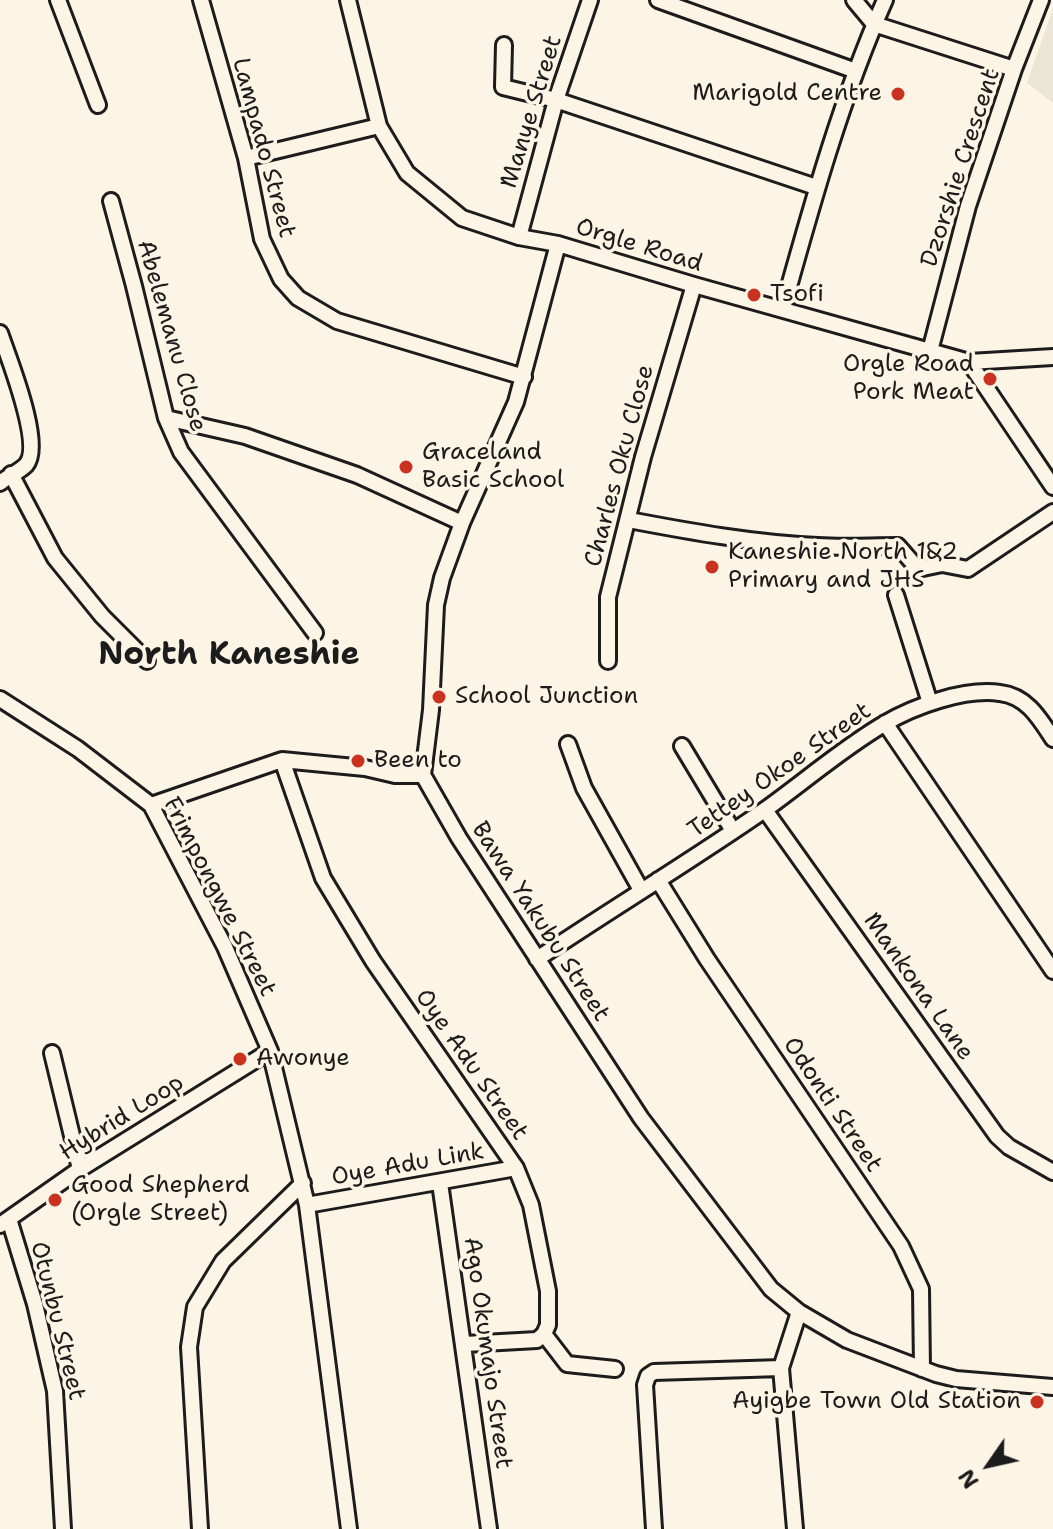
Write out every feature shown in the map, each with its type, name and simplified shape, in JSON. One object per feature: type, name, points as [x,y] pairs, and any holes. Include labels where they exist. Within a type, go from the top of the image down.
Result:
[{"type":"street","points":[[58,0],[98,105]]},
{"type":"street","name":"Lampado Street","points":[[201,0],[246,158],[262,239],[281,279],[298,298],[337,321],[524,377]]},
{"type":"street","name":"Orgle Road","points":[[348,0],[379,126],[407,173],[462,218],[519,237],[558,244],[969,362],[1053,357]]},
{"type":"street","name":"Manye Street","points":[[519,237],[556,100],[590,0]]},
{"type":"street","points":[[658,0],[856,71]]},
{"type":"street","points":[[854,0],[874,24],[1014,69]]},
{"type":"street","points":[[783,308],[816,187],[856,71],[885,0]]},
{"type":"street","name":"Dzorshie Crescent","points":[[930,351],[968,206],[1014,69],[1041,0]]},
{"type":"street","points":[[504,45],[503,87],[556,100],[816,187]]},
{"type":"street","points":[[246,158],[379,126]]},
{"type":"street","name":"Abelemanu Close","points":[[111,201],[166,418],[181,452],[315,633]]},
{"type":"street","points":[[151,805],[282,760],[365,768],[395,775],[423,775],[431,710],[436,605],[442,578],[524,377],[558,244]]},
{"type":"street","name":"Charles Oku Close","points":[[608,661],[608,597],[643,457],[694,285]]},
{"type":"street","points":[[0,333],[30,435],[30,456],[26,465],[5,479],[55,558],[102,616],[147,661]]},
{"type":"street","points":[[969,362],[1053,487]]},
{"type":"street","points":[[166,418],[245,436],[329,465],[462,523]]},
{"type":"street","points":[[629,520],[721,537],[781,544],[898,546],[918,569],[942,564],[968,569],[1053,512]]},
{"type":"street","points":[[896,595],[930,703]]},
{"type":"street","name":"Tettey Okoe Street","points":[[537,959],[765,810],[885,723],[930,703],[977,693],[1001,693],[1020,699],[1035,712],[1053,739]]},
{"type":"street","name":"Frimpongwe Street","points":[[0,699],[78,749],[151,805],[225,947],[270,1051],[307,1205]]},
{"type":"street","points":[[885,723],[1053,971]]},
{"type":"street","points":[[568,744],[584,788],[641,890]]},
{"type":"street","points":[[682,746],[733,831]]},
{"type":"street","name":"Oye Adu Street","points":[[282,760],[323,878],[373,961],[516,1168],[531,1205],[548,1291],[548,1325],[544,1334]]},
{"type":"street","name":"Bawa Yakubu Street","points":[[423,775],[459,838],[641,1118],[758,1274],[784,1301],[847,1340],[922,1369],[956,1379],[1053,1387]]},
{"type":"street","name":"Mankona Lane","points":[[765,810],[997,1136],[1009,1147],[1053,1172]]},
{"type":"street","name":"Odonti Street","points":[[658,880],[707,959],[901,1246],[921,1289],[922,1369]]},
{"type":"street","name":"Hybrid Loop","points":[[5,1222],[80,1169],[270,1051]]},
{"type":"street","points":[[52,1053],[80,1169]]},
{"type":"street","name":"Oye Adu Link","points":[[307,1205],[516,1168]]},
{"type":"street","points":[[200,1529],[189,1347],[195,1307],[223,1261],[303,1183]]},
{"type":"street","name":"Ago Okumajo Street","points":[[440,1183],[489,1529]]},
{"type":"street","points":[[307,1205],[349,1529]]},
{"type":"street","name":"Otunbu Street","points":[[5,1222],[35,1304],[55,1391],[63,1529]]},
{"type":"street","points":[[795,1529],[781,1368],[799,1312]]},
{"type":"street","points":[[465,1344],[537,1340],[544,1334],[567,1364],[615,1369]]},
{"type":"street","points":[[654,1529],[645,1385],[648,1376],[654,1372],[781,1368]]},
{"type":"shaded area","points":[[1053,8],[1053,103],[1027,83]]},
{"type":"place","name":"Marigold Centre","points":[[898,94]]},
{"type":"place","name":"Tsofi","points":[[754,295]]},
{"type":"place","name":"Orgle Road Pork Meat","points":[[990,379]]},
{"type":"place","name":"Graceland Basic School","points":[[406,467]]},
{"type":"place","name":"Kaneshie North 1&2 Primary and JHS","points":[[712,567]]},
{"type":"place","name":"School Junction","points":[[439,697]]},
{"type":"place","name":"Been to","points":[[358,761]]},
{"type":"place","name":"Awonye","points":[[240,1059]]},
{"type":"place","name":"Good Shepherd (Orgle Street)","points":[[55,1200]]},
{"type":"place","name":"Ayigbe Town Old Station","points":[[1037,1402]]},
{"type":"district","name":"North Kaneshie","points":[[229,656]]}]
